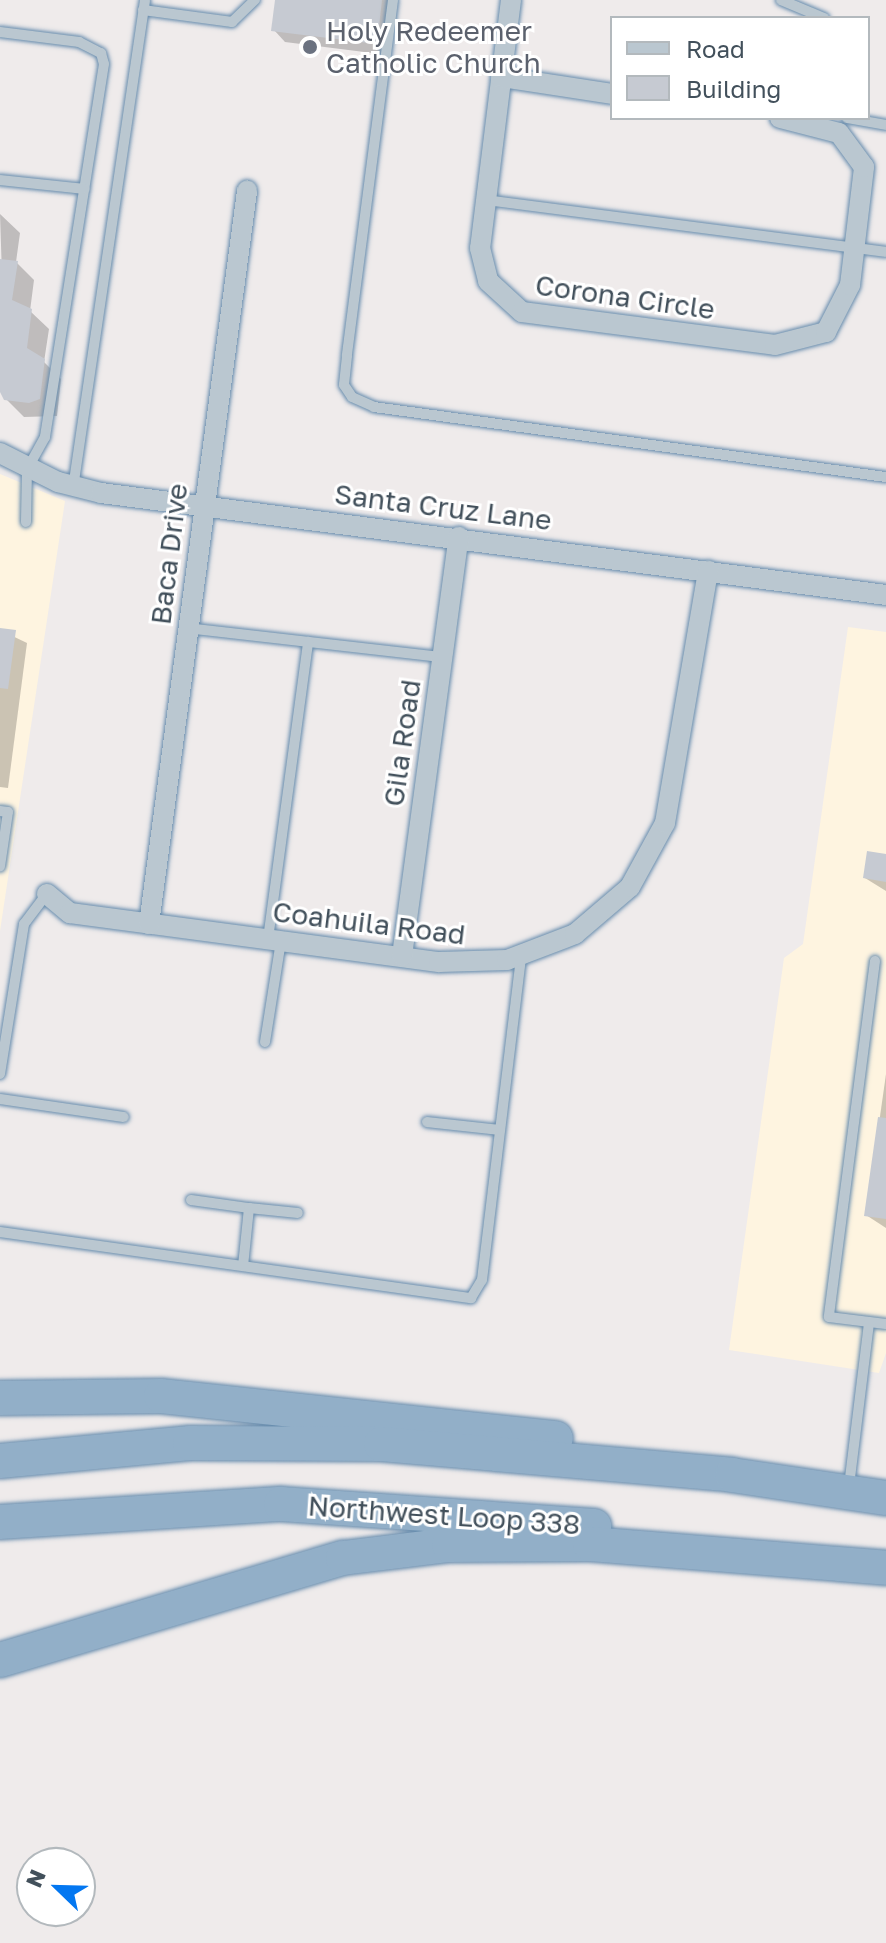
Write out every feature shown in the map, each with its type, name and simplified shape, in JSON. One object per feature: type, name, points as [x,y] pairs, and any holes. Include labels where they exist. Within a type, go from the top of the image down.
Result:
[{"type":"highway","points":[[0,1382],[259,1393],[329,1411]]},
{"type":"highway","points":[[0,1398],[161,1396],[329,1411],[540,1435],[732,1475],[886,1498]]},
{"type":"highway","points":[[0,1461],[190,1443],[317,1442],[732,1475]]},
{"type":"highway","name":"Northwest Loop 338","points":[[0,1522],[203,1506],[410,1508],[886,1567]]},
{"type":"highway","points":[[0,1660],[328,1562],[449,1545],[590,1544],[886,1567]]},
{"type":"street","name":"Corona Circle","points":[[511,0],[484,200],[482,265],[511,306],[728,341],[800,344],[826,332],[844,308],[856,247],[864,167],[842,123]]},
{"type":"street","points":[[501,77],[610,94]]},
{"type":"street","points":[[805,120],[842,123]]},
{"type":"street","name":"Baca Drive","points":[[149,924],[247,191]]},
{"type":"street","name":"Santa Cruz Lane","points":[[0,453],[27,469],[73,488],[886,595]]},
{"type":"street","name":"Gila Road","points":[[402,956],[459,537]]},
{"type":"street","name":"Coahuila Road","points":[[47,894],[70,913],[149,924],[471,964],[521,956],[604,913],[650,857],[674,788],[708,571]]},
{"type":"lane","points":[[393,0],[344,385],[352,397],[374,407],[886,477]]},
{"type":"lane","points":[[781,0],[819,16]]},
{"type":"lane","points":[[73,488],[144,5],[232,22],[254,4]]},
{"type":"lane","points":[[0,32],[79,42],[101,53],[85,189],[45,437],[27,469],[26,522]]},
{"type":"lane","points":[[842,123],[886,125]]},
{"type":"lane","points":[[0,180],[85,189]]},
{"type":"lane","points":[[484,200],[886,252]]},
{"type":"lane","points":[[187,628],[442,657]]},
{"type":"lane","points":[[265,1042],[308,642]]},
{"type":"lane","points":[[0,811],[8,812],[0,866]]},
{"type":"lane","points":[[0,1074],[24,924],[47,894]]},
{"type":"lane","points":[[0,1232],[471,1298],[482,1280],[521,956]]},
{"type":"lane","points":[[875,961],[829,1317],[886,1324]]},
{"type":"lane","points":[[0,1099],[124,1117]]},
{"type":"lane","points":[[427,1122],[500,1130]]},
{"type":"lane","points":[[191,1200],[298,1213]]},
{"type":"lane","points":[[243,1266],[249,1208]]},
{"type":"lane","points":[[848,1492],[869,1322]]},
{"type":"shaded area","points":[[0,474],[65,501],[0,931]]},
{"type":"shaded area","points":[[848,627],[886,632],[886,1353],[879,1373],[729,1350],[784,958],[803,944]]},
{"type":"building","points":[[275,0],[382,0],[377,44],[271,31]]},
{"type":"building","points":[[0,259],[18,261],[12,300],[32,309],[27,348],[45,359],[40,399],[29,403],[4,400],[0,392]]},
{"type":"building","points":[[0,628],[16,630],[8,689],[0,688]]},
{"type":"building","points":[[867,851],[886,854],[886,882],[863,878]]},
{"type":"building","points":[[878,1117],[886,1118],[886,1219],[864,1216]]},
{"type":"place","name":"Holy Redeemer Catholic Church","points":[[310,47]]}]
